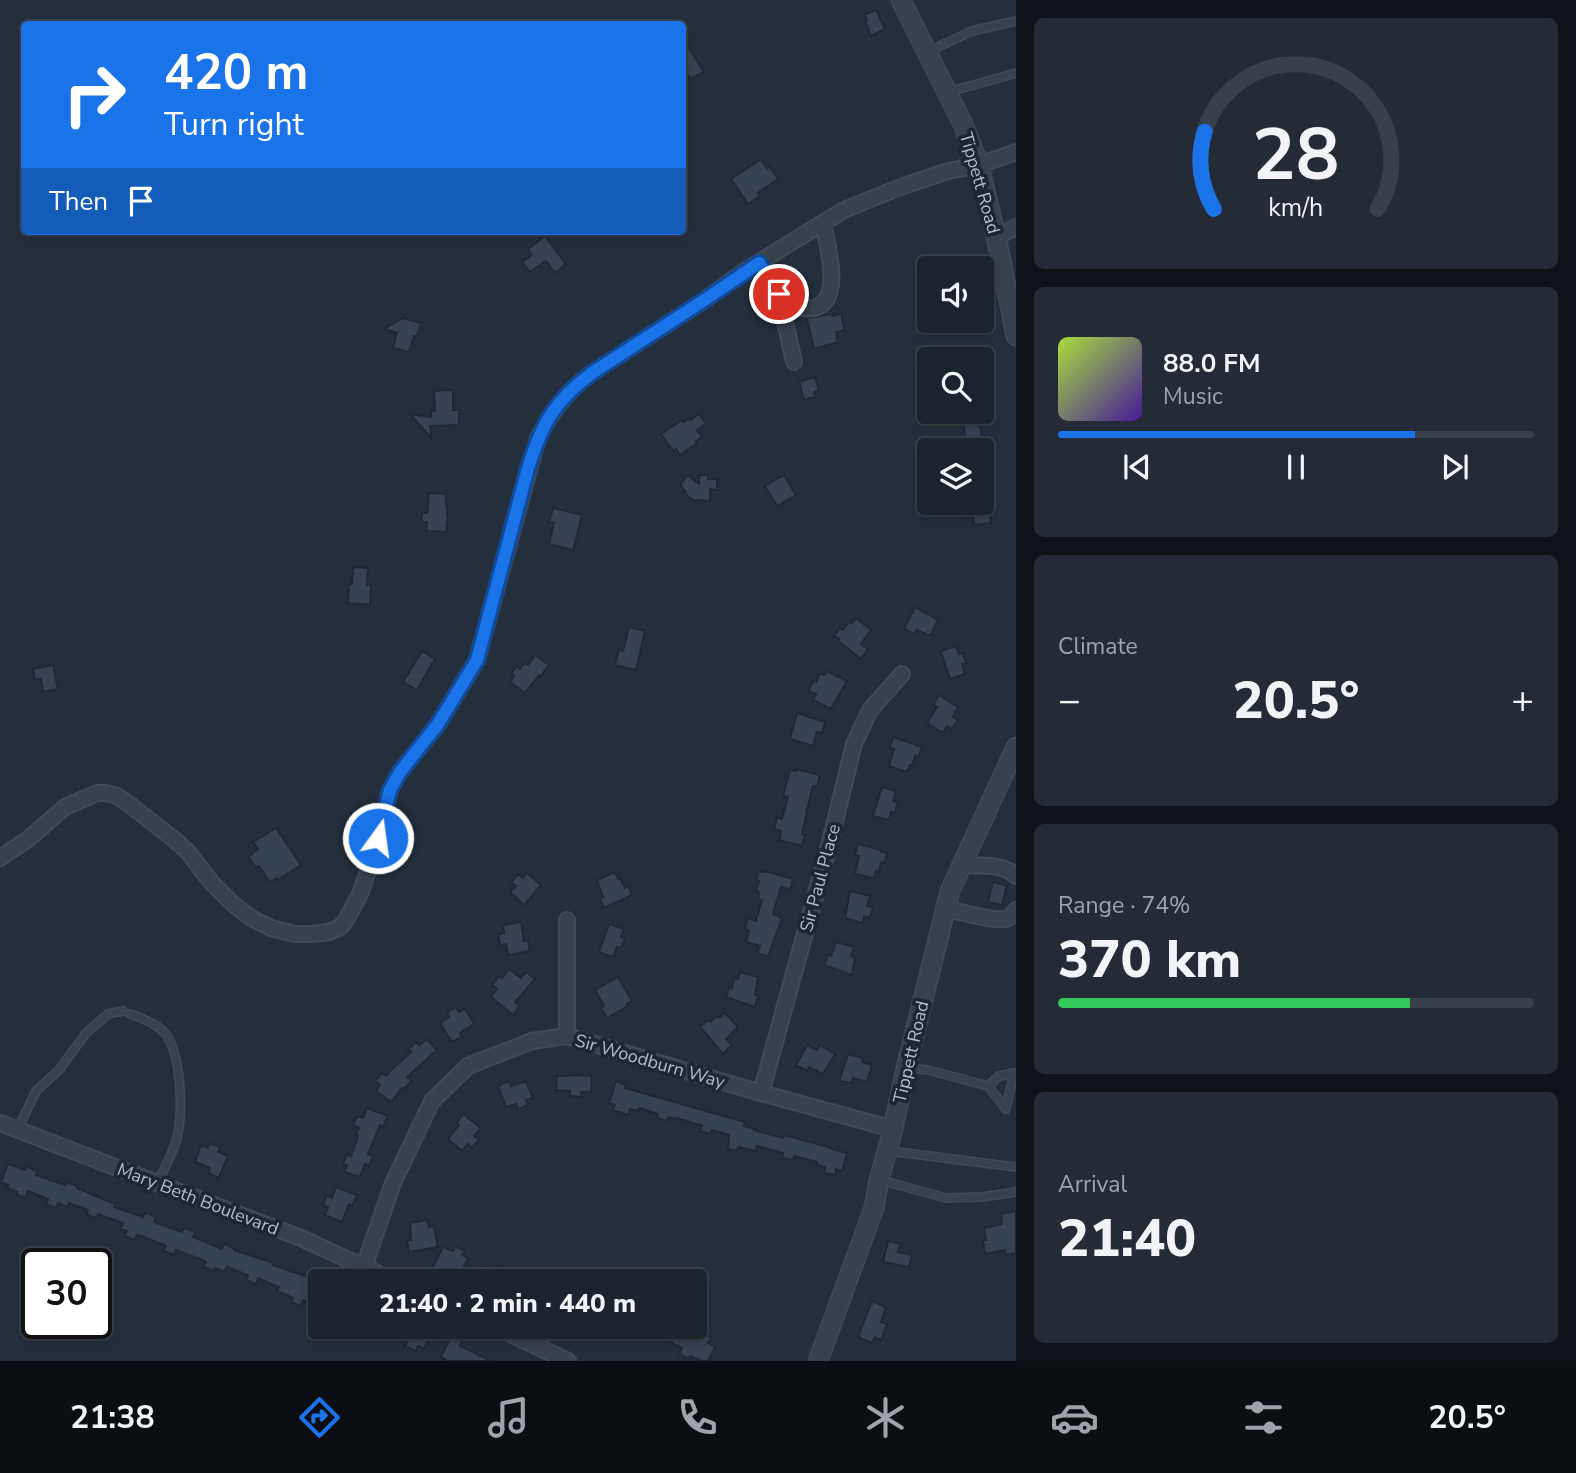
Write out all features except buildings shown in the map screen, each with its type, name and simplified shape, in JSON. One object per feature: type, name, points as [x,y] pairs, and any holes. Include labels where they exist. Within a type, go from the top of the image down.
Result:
[{"type":"street","name":"Tippett Road","points":[[901,0],[963,124],[979,165],[1016,337]]},
{"type":"street","points":[[0,858],[27,840],[65,807],[97,793],[106,793],[129,804],[176,841],[211,882],[251,918],[271,928],[294,934],[329,932],[340,927],[360,894],[390,790],[400,772],[438,724],[477,660],[538,438],[549,417],[575,385],[759,263],[844,211],[873,197],[948,171],[979,165],[1016,152]]},
{"type":"street","points":[[759,263],[779,294],[789,303],[802,309],[822,305],[831,292],[823,223]]},
{"type":"street","points":[[996,237],[1016,227]]},
{"type":"street","points":[[784,298],[785,322],[794,362]]},
{"type":"street","name":"Sir Paul Place","points":[[761,1093],[829,846],[854,744],[870,710],[902,674]]},
{"type":"street","name":"Tippett Road","points":[[818,1361],[874,1208],[950,891],[1016,747]]},
{"type":"street","points":[[962,865],[1000,867],[1014,872]]},
{"type":"street","points":[[946,909],[997,919],[1007,919],[1016,910]]},
{"type":"street","points":[[567,920],[567,1036]]},
{"type":"street","name":"Sir Woodburn Way","points":[[363,1267],[393,1183],[432,1101],[468,1066],[533,1041],[567,1036],[893,1129]]},
{"type":"street","name":"Mary Beth Boulevard","points":[[0,1122],[301,1238],[367,1269]]},
{"type":"street","points":[[521,1339],[568,1361]]},
{"type":"lane","points":[[926,52],[972,31],[1016,21]]},
{"type":"lane","points":[[947,93],[1016,73]]},
{"type":"lane","points":[[18,1129],[36,1091],[59,1070],[86,1033],[108,1014],[127,1012],[164,1032],[176,1059],[181,1116],[176,1141],[158,1183]]},
{"type":"lane","points":[[906,1068],[928,1070],[988,1086],[1006,1109],[1014,1073],[999,1076],[988,1086]]},
{"type":"lane","points":[[888,1151],[1016,1167]]},
{"type":"lane","points":[[879,1180],[946,1198],[982,1198],[1016,1192]]},
{"type":"route","points":[[378,838],[390,790],[400,772],[438,724],[477,660],[528,468],[538,438],[549,417],[575,385],[759,263],[779,294]]}]
